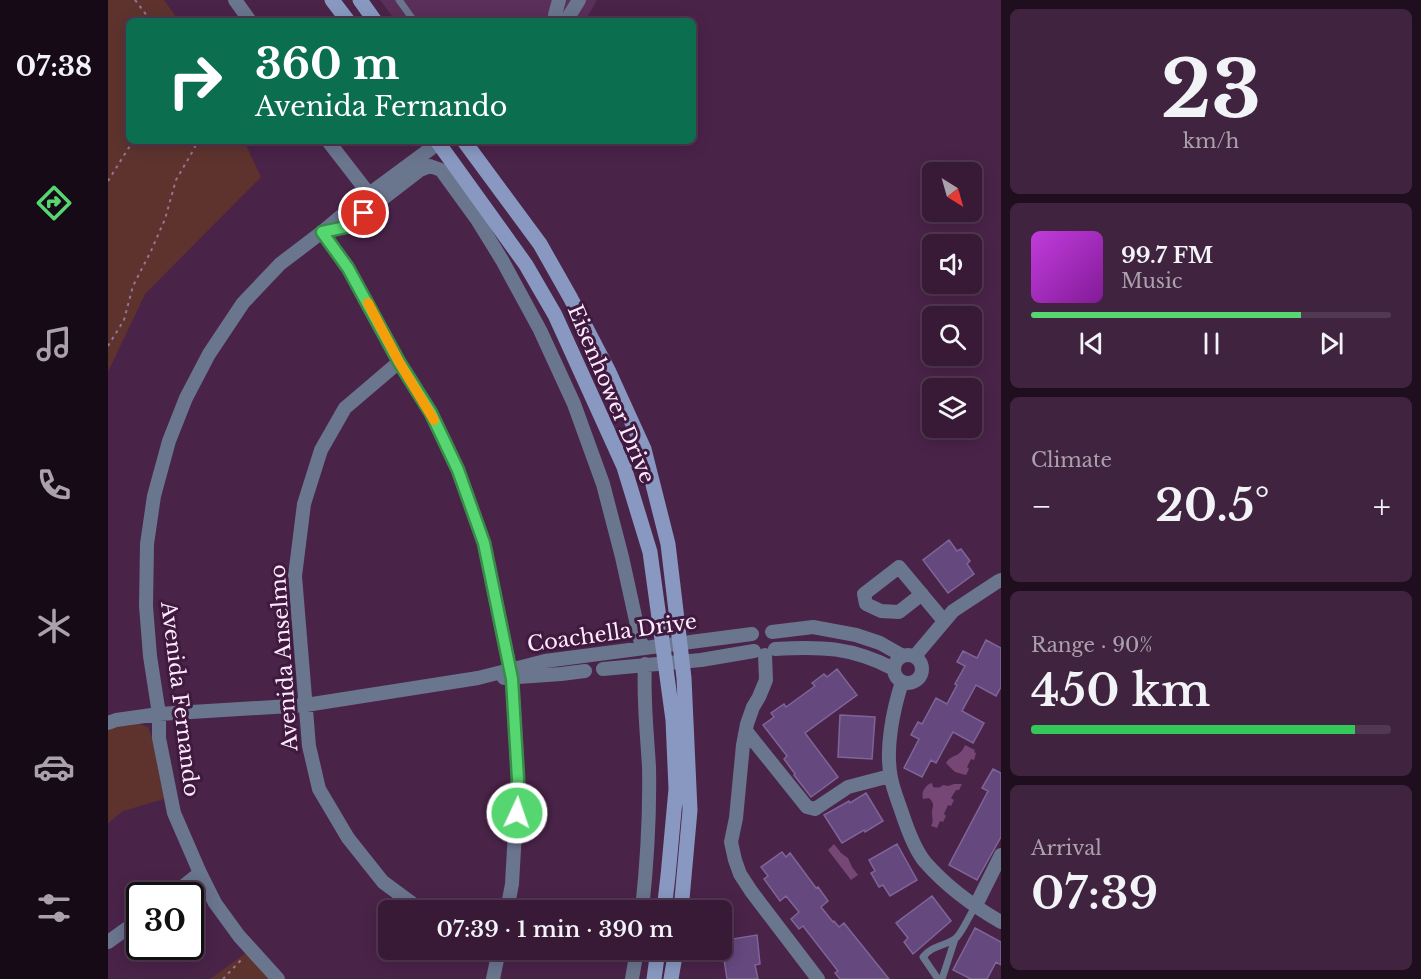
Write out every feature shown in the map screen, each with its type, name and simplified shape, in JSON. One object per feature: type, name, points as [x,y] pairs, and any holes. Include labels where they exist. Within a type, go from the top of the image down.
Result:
[{"type":"main road","points":[[332,0],[346,18]]},
{"type":"main road","points":[[360,0],[373,18]]},
{"type":"main road","name":"Eisenhower Drive","points":[[440,144],[525,265],[555,315],[624,467],[650,552],[673,720],[676,789],[665,900]]},
{"type":"main road","name":"Eisenhower Drive","points":[[466,144],[540,244],[609,372],[644,449],[668,544],[683,661],[690,810],[682,900]]},
{"type":"main road","points":[[654,979],[657,960]]},
{"type":"main road","points":[[671,979],[674,960]]},
{"type":"street","points":[[235,0],[248,18]]},
{"type":"street","points":[[555,18],[559,0]]},
{"type":"street","points":[[569,18],[579,0]]},
{"type":"street","points":[[330,144],[369,194]]},
{"type":"street","name":"Avenida Fernando","points":[[278,979],[239,936],[215,903],[174,813],[159,738],[159,714],[150,656],[146,606],[147,544],[154,495],[169,441],[186,398],[243,303],[280,264],[436,144]]},
{"type":"street","name":"Avenida Fernando","points":[[322,232],[346,227],[420,170],[430,166],[441,170]]},
{"type":"street","name":"Eisenhower Drive","points":[[441,170],[478,221],[502,260],[540,330],[573,404],[603,483],[642,648]]},
{"type":"street","points":[[322,232],[348,268],[399,362],[431,413],[458,470],[484,543],[511,674],[518,779],[512,884],[509,900]]},
{"type":"street","name":"Avenida Anselmo","points":[[399,362],[345,408],[321,450],[304,504],[295,576],[309,746],[319,789],[348,838],[383,882],[407,900]]},
{"type":"street","points":[[909,656],[921,663],[922,673],[912,683],[902,682],[896,677],[894,669],[896,661],[909,656],[953,611],[1001,580]]},
{"type":"street","points":[[922,594],[944,621]]},
{"type":"street","name":"Coachella Drive","points":[[511,674],[545,662],[566,658],[752,634],[762,628],[772,632],[813,627],[836,631],[880,643],[909,656]]},
{"type":"street","points":[[765,652],[777,642],[772,632]]},
{"type":"street","points":[[752,634],[750,645],[765,652]]},
{"type":"street","name":"Coachella Drive","points":[[603,669],[806,647],[847,651],[894,669]]},
{"type":"street","points":[[765,652],[766,680],[753,707],[746,731],[731,842],[740,874],[819,979]]},
{"type":"street","points":[[643,900],[647,862],[648,780],[645,664]]},
{"type":"street","name":"Coachella Drive","points":[[108,723],[159,714],[306,705],[511,674],[585,671]]},
{"type":"street","points":[[902,682],[889,747],[890,776],[907,829],[924,861],[975,907],[1001,922]]},
{"type":"street","points":[[746,731],[807,807],[815,809],[848,787],[890,776]]},
{"type":"street","points":[[975,907],[996,880],[1001,855]]},
{"type":"street","points":[[189,882],[200,873]]},
{"type":"street","points":[[108,942],[126,929]]},
{"type":"street","points":[[493,979],[497,960]]},
{"type":"street","points":[[632,979],[635,960]]},
{"type":"lane","points":[[399,0],[412,18]]},
{"type":"lane","points":[[835,649],[836,631]]},
{"type":"lane","points":[[566,658],[568,673]]},
{"type":"lane","points":[[940,979],[956,939],[975,907]]},
{"type":"lane","points":[[940,979],[923,957],[935,947],[956,939]]},
{"type":"path","points":[[135,0],[149,18]]},
{"type":"path","points":[[108,181],[131,144]]},
{"type":"path","points":[[108,346],[124,320],[133,286],[165,219],[176,180],[196,144]]},
{"type":"path","points":[[223,979],[246,955]]},
{"type":"shaded area","points":[[108,0],[164,0],[177,18],[126,18],[126,144],[245,144],[261,177],[145,294],[108,372]]},
{"type":"shaded area","points":[[380,0],[597,0],[587,18],[394,18]]},
{"type":"shaded area","points":[[134,722],[148,727],[153,741],[164,799],[123,811],[108,823],[108,729]]},
{"type":"shaded area","points":[[965,745],[975,750],[976,753],[974,760],[971,759],[967,767],[969,769],[966,775],[955,772],[946,763]]},
{"type":"shaded area","points":[[932,783],[933,787],[937,788],[943,785],[962,784],[951,798],[954,800],[951,806],[948,805],[944,814],[946,816],[937,828],[931,826],[932,802],[929,798],[923,799],[923,791]]},
{"type":"shaded area","points":[[834,844],[848,858],[858,875],[851,880],[828,850]]},
{"type":"shaded area","points":[[246,953],[269,979],[210,979]]},
{"type":"building","points":[[949,540],[957,551],[961,549],[970,561],[967,564],[974,574],[948,593],[923,560]]},
{"type":"building","points":[[986,640],[1001,648],[1001,687],[996,696],[976,685],[962,711],[984,723],[973,743],[953,732],[936,763],[931,760],[922,777],[904,768],[919,739],[911,735],[918,722],[922,724],[936,698],[947,704],[957,685],[955,684],[965,666],[957,662],[963,651],[977,658]]},
{"type":"building","points":[[837,669],[857,695],[805,733],[838,777],[811,797],[784,759],[787,756],[763,725],[774,717],[771,713],[784,704],[786,707],[815,686],[812,683],[824,674],[827,677]]},
{"type":"building","points":[[840,715],[875,717],[872,759],[838,757]]},
{"type":"building","points":[[993,769],[1001,773],[1001,837],[977,880],[949,865],[988,791],[982,788]]},
{"type":"building","points":[[866,793],[883,821],[842,843],[824,815]]},
{"type":"building","points":[[897,844],[917,880],[890,896],[883,885],[879,887],[871,873],[875,871],[869,860]]},
{"type":"building","points":[[782,852],[786,857],[790,853],[816,888],[818,887],[828,901],[821,907],[833,922],[839,927],[844,923],[889,979],[840,979],[835,973],[838,971],[803,926],[799,929],[791,919],[799,912],[786,896],[780,901],[764,879],[768,876],[761,867]]},
{"type":"building","points":[[932,896],[951,921],[913,954],[904,942],[908,938],[896,923]]},
{"type":"building","points":[[975,928],[1001,942],[1001,965],[996,962],[987,979],[971,979],[953,970]]},
{"type":"building","points":[[757,935],[760,964],[755,965],[758,979],[727,979],[724,960],[732,960],[732,939]]},
{"type":"slow traffic","points":[[368,303],[399,362],[434,420]]},
{"type":"route","points":[[364,213],[346,227],[322,232],[348,268],[399,362],[431,413],[458,470],[484,543],[512,679],[518,779],[517,813]]}]
